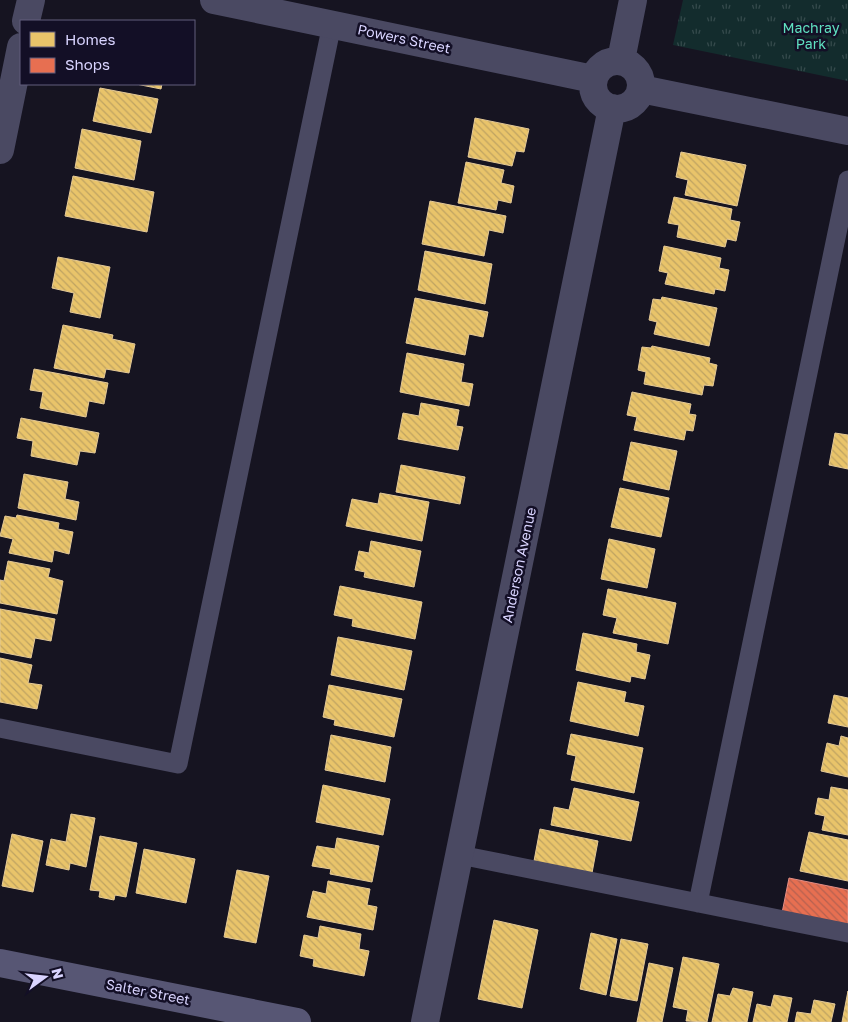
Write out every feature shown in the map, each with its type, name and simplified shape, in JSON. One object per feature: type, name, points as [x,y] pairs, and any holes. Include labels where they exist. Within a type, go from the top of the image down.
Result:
[{"type":"main road","name":"Salter Street","points":[[0,963],[297,1022]]},
{"type":"street","points":[[26,20],[31,0]]},
{"type":"street","name":"Powers Street","points":[[214,0],[593,79]]},
{"type":"street","points":[[621,60],[632,0]]},
{"type":"street","points":[[0,150],[20,51]]},
{"type":"street","points":[[614,60],[621,60],[628,63],[639,74],[641,88],[634,102],[620,109],[605,106],[598,101],[592,87],[593,79],[600,66],[614,60]]},
{"type":"street","points":[[641,88],[848,131]]},
{"type":"street","name":"Anderson Avenue","points":[[425,1022],[612,108]]},
{"type":"lane","points":[[0,728],[178,764],[332,24]]},
{"type":"lane","points":[[698,903],[848,180]]},
{"type":"lane","points":[[460,854],[848,933]]},
{"type":"green space","name":"Machray Park","points":[[683,0],[848,0],[848,81],[673,45]]},
{"type":"building: Homes","points":[[141,85],[162,85],[161,89]]},
{"type":"building: Homes","points":[[100,88],[158,99],[151,133],[93,121]]},
{"type":"building: Homes","points":[[475,118],[529,129],[524,152],[516,151],[512,166],[468,157]]},
{"type":"building: Homes","points":[[82,129],[141,141],[134,180],[75,168]]},
{"type":"building: Homes","points":[[681,152],[746,165],[737,206],[685,195],[688,180],[676,177]]},
{"type":"building: Homes","points":[[466,162],[504,170],[501,183],[514,186],[511,203],[498,200],[496,210],[458,203]]},
{"type":"building: Homes","points":[[73,176],[154,192],[147,232],[65,216]]},
{"type":"building: Homes","points":[[674,197],[732,209],[730,220],[740,222],[736,241],[727,239],[725,247],[677,237],[679,225],[668,223]]},
{"type":"building: Homes","points":[[430,201],[506,216],[503,233],[489,230],[484,256],[422,244]]},
{"type":"building: Homes","points":[[664,246],[721,258],[719,268],[729,270],[725,291],[715,289],[714,294],[665,284],[668,273],[659,271]]},
{"type":"building: Homes","points":[[425,251],[492,264],[485,304],[418,290]]},
{"type":"building: Homes","points":[[58,257],[110,267],[100,318],[70,312],[74,293],[52,288]]},
{"type":"building: Homes","points":[[662,297],[717,308],[709,346],[654,334],[657,322],[649,320],[653,299],[661,300]]},
{"type":"building: Homes","points":[[415,298],[488,312],[483,337],[469,334],[465,355],[406,343]]},
{"type":"building: Homes","points":[[63,325],[113,335],[112,339],[135,344],[129,373],[106,369],[104,378],[54,368]]},
{"type":"building: Homes","points":[[652,346],[710,358],[709,363],[717,365],[713,386],[704,385],[702,395],[644,384],[646,372],[638,370],[642,347],[651,348]]},
{"type":"building: Homes","points":[[407,353],[464,364],[461,382],[473,384],[469,406],[400,392]]},
{"type":"building: Homes","points":[[34,369],[108,383],[104,404],[89,401],[86,417],[40,408],[43,392],[30,390]]},
{"type":"building: Homes","points":[[632,392],[691,404],[689,414],[696,415],[693,431],[686,430],[684,440],[634,430],[637,417],[627,415]]},
{"type":"building: Homes","points":[[421,403],[459,410],[456,426],[463,427],[458,450],[398,439],[403,413],[419,416]]},
{"type":"building: Homes","points":[[21,418],[99,433],[95,453],[80,451],[77,465],[31,456],[33,441],[17,438]]},
{"type":"building: Homes","points":[[835,433],[848,435],[848,469],[829,465]]},
{"type":"building: Homes","points":[[631,442],[677,451],[669,490],[623,480]]},
{"type":"building: Homes","points":[[401,465],[465,477],[460,504],[396,492]]},
{"type":"building: Homes","points":[[24,474],[68,482],[65,499],[79,502],[76,520],[18,508]]},
{"type":"building: Homes","points":[[620,488],[669,498],[661,537],[611,527]]},
{"type":"building: Homes","points":[[380,493],[429,502],[422,541],[346,526],[352,499],[378,504]]},
{"type":"building: Homes","points":[[17,515],[59,523],[58,529],[73,532],[69,554],[54,550],[52,562],[9,553],[13,539],[0,536],[5,516],[16,518]]},
{"type":"building: Homes","points":[[609,539],[655,549],[647,588],[601,579]]},
{"type":"building: Homes","points":[[371,541],[421,551],[414,587],[364,577],[365,572],[355,570],[359,551],[369,553]]},
{"type":"building: Homes","points":[[8,561],[50,569],[48,577],[63,581],[57,614],[0,603],[0,580],[4,581]]},
{"type":"building: Homes","points":[[340,586],[422,602],[415,639],[352,626],[353,619],[334,615]]},
{"type":"building: Homes","points":[[608,589],[676,603],[668,644],[613,633],[617,618],[603,615]]},
{"type":"building: Homes","points":[[0,609],[55,619],[51,641],[35,638],[31,658],[0,652]]},
{"type":"building: Homes","points":[[583,633],[637,644],[636,652],[650,655],[645,679],[631,676],[630,682],[576,670]]},
{"type":"building: Homes","points":[[338,637],[412,651],[404,690],[331,675]]},
{"type":"building: Homes","points":[[0,658],[32,665],[28,683],[42,685],[37,709],[0,702]]},
{"type":"building: Homes","points":[[578,682],[626,692],[624,702],[644,706],[638,736],[570,721]]},
{"type":"building: Homes","points":[[329,685],[402,699],[394,737],[334,725],[335,720],[323,717]]},
{"type":"building: Homes","points":[[834,695],[848,698],[848,727],[828,723]]},
{"type":"building: Homes","points":[[571,734],[643,748],[634,793],[571,780],[576,756],[567,754]]},
{"type":"building: Homes","points":[[331,735],[391,747],[385,782],[325,770]]},
{"type":"building: Homes","points":[[841,736],[848,738],[848,777],[821,771],[827,743],[839,746]]},
{"type":"building: Homes","points":[[323,785],[390,799],[383,835],[316,822]]},
{"type":"building: Homes","points":[[831,787],[848,790],[848,835],[822,830],[825,816],[815,814],[818,798],[829,800]]},
{"type":"building: Homes","points":[[574,788],[639,802],[631,841],[551,825],[554,807],[569,810]]},
{"type":"building: Homes","points":[[71,814],[95,818],[86,867],[70,863],[69,870],[46,865],[51,839],[66,842]]},
{"type":"building: Homes","points":[[540,829],[598,841],[592,873],[534,861]]},
{"type":"building: Homes","points":[[809,832],[848,840],[848,881],[800,871]]},
{"type":"building: Homes","points":[[12,834],[43,841],[33,892],[2,886]]},
{"type":"building: Homes","points":[[100,836],[137,843],[126,897],[115,895],[114,900],[99,897],[100,891],[90,890]]},
{"type":"building: Homes","points":[[337,838],[379,846],[372,882],[330,874],[331,869],[312,866],[317,846],[335,849]]},
{"type":"building: Homes","points":[[144,849],[195,859],[186,903],[136,893]]},
{"type":"building: Homes","points":[[237,870],[269,876],[256,943],[224,937]]},
{"type":"building: Homes","points":[[328,881],[370,889],[367,905],[377,907],[373,930],[307,917],[313,891],[326,894]]},
{"type":"building: Homes","points":[[494,920],[538,930],[522,1008],[478,999]]},
{"type":"building: Homes","points":[[320,926],[361,934],[359,949],[369,951],[364,976],[313,966],[314,959],[300,956],[304,935],[318,938]]},
{"type":"building: Homes","points":[[591,933],[617,939],[606,995],[580,989]]},
{"type":"building: Homes","points":[[621,939],[648,944],[637,1001],[610,996]]},
{"type":"building: Homes","points":[[683,957],[719,964],[707,1022],[686,1021],[688,1010],[673,1007]]},
{"type":"building: Homes","points":[[649,963],[673,968],[662,1022],[637,1022]]},
{"type":"building: Homes","points":[[733,988],[753,992],[747,1022],[712,1022],[718,994],[730,996]]},
{"type":"building: Homes","points":[[848,991],[848,1022],[842,1022]]},
{"type":"building: Homes","points":[[774,995],[792,998],[787,1022],[753,1022],[757,1004],[771,1007]]},
{"type":"building: Homes","points":[[814,1000],[835,1004],[831,1022],[795,1022],[797,1012],[811,1014]]},
{"type":"building: Shops","points":[[789,878],[848,890],[848,926],[782,913]]}]
